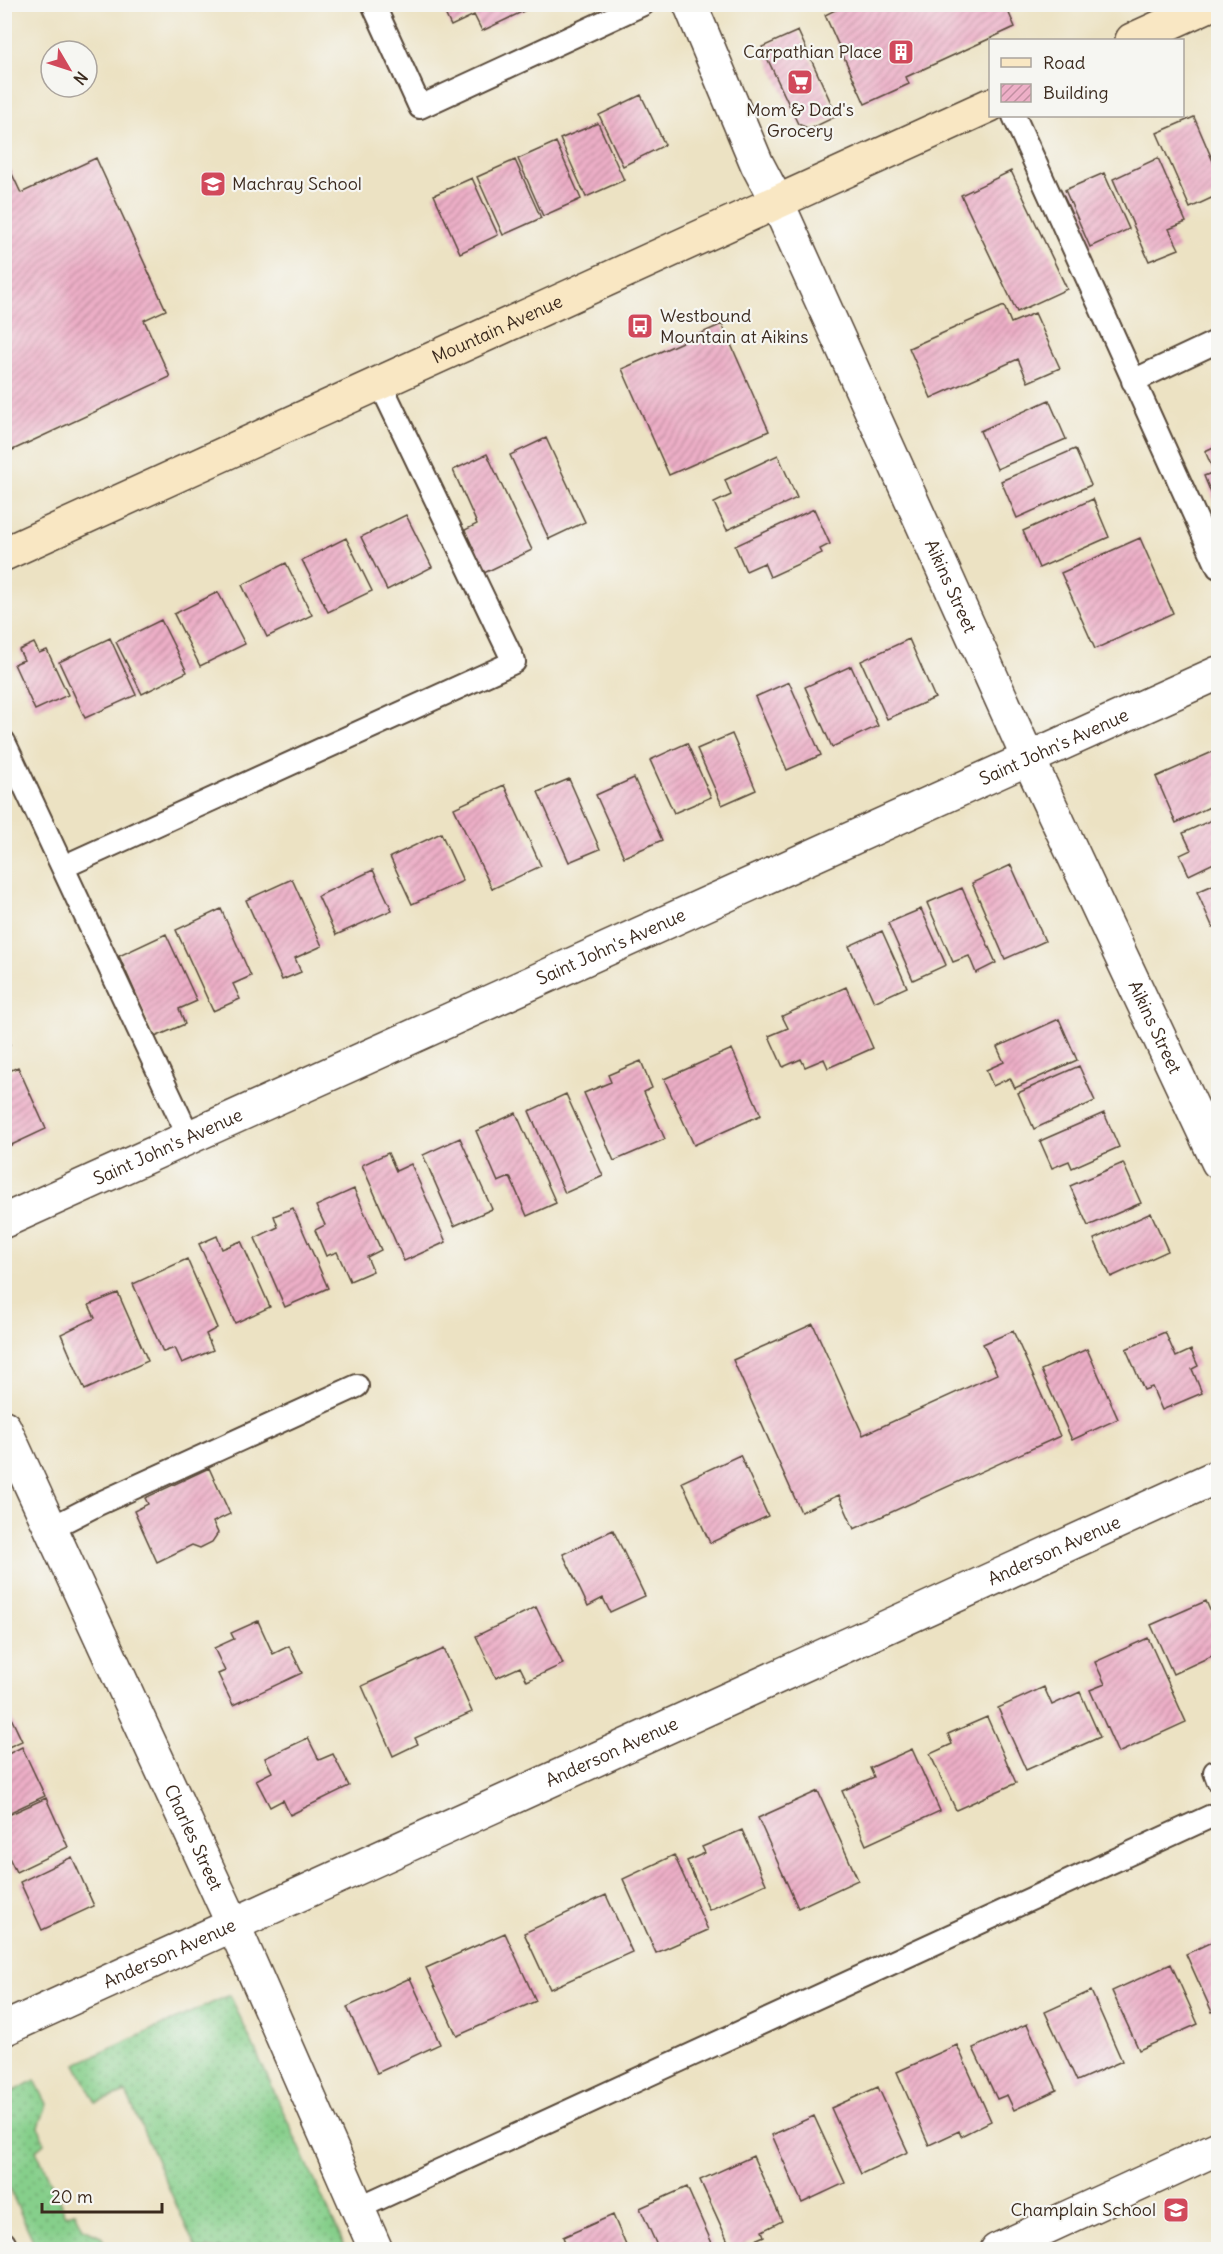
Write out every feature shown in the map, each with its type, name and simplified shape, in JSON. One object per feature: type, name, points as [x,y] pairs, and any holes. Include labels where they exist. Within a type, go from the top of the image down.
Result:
[{"type":"main road","points":[[1134,39],[1190,9]]},
{"type":"main road","name":"Mountain Avenue","points":[[4,554],[989,105]]},
{"type":"street","name":"Aikins Street","points":[[690,4],[757,164],[777,202],[1029,760],[1218,1162]]},
{"type":"street","name":"Saint John's Avenue","points":[[4,1221],[1218,673]]},
{"type":"street","name":"Charles Street","points":[[4,1427],[233,1924],[376,2250]]},
{"type":"street","name":"Anderson Avenue","points":[[4,2029],[1218,1476]]},
{"type":"street","points":[[997,2250],[1218,2148]]},
{"type":"lane","points":[[373,4],[420,107],[643,4]]},
{"type":"lane","points":[[1014,117],[1218,567]]},
{"type":"lane","points":[[1133,381],[1218,341]]},
{"type":"lane","points":[[63,867],[514,662],[380,383]]},
{"type":"lane","points":[[4,742],[189,1137]]},
{"type":"lane","points":[[51,1528],[98,1504],[357,1386]]},
{"type":"lane","points":[[1218,1770],[1215,1772],[1218,1780]]},
{"type":"lane","points":[[358,2208],[1218,1813]]},
{"type":"lane","points":[[4,2243],[7,2250]]},
{"type":"green space","points":[[230,1995],[346,2249],[196,2249],[126,2092],[96,2103],[76,2064]]},
{"type":"green space","points":[[35,2080],[47,2104],[39,2127],[44,2143],[36,2150],[66,2215],[75,2212],[83,2228],[101,2236],[108,2249],[37,2249],[5,2179],[5,2096]]},
{"type":"building","name":"Carpathian Place","points":[[847,4],[1005,4],[1015,27],[906,77],[909,84],[865,104],[825,15]]},
{"type":"building","points":[[441,5],[523,5],[526,10],[482,31],[474,15],[451,26]]},
{"type":"building","name":"Mom & Dad's Grocery","points":[[798,31],[837,116],[810,129],[798,124],[762,47]]},
{"type":"building","points":[[641,95],[665,145],[623,166],[599,115]]},
{"type":"building","points":[[1218,116],[1218,132],[1213,119]]},
{"type":"building","points":[[1194,117],[1218,173],[1218,195],[1190,208],[1157,133]]},
{"type":"building","points":[[598,123],[624,180],[586,197],[560,139]]},
{"type":"building","points":[[556,142],[581,199],[543,216],[518,159]]},
{"type":"building","points":[[4,157],[21,193],[96,158],[166,310],[144,320],[170,377],[4,454]]},
{"type":"building","points":[[1158,158],[1186,222],[1169,229],[1179,249],[1149,261],[1113,179]]},
{"type":"building","points":[[515,160],[541,218],[503,235],[477,177]]},
{"type":"building","points":[[1011,171],[1067,289],[1017,312],[961,195]]},
{"type":"building","points":[[1104,173],[1129,229],[1090,247],[1065,190]]},
{"type":"building","points":[[472,178],[498,235],[460,253],[434,195]]},
{"type":"building","points":[[1004,306],[1011,323],[1035,313],[1060,368],[1028,382],[1018,359],[931,398],[909,348]]},
{"type":"building","points":[[722,324],[769,431],[669,475],[622,369]]},
{"type":"building","points":[[1049,400],[1066,439],[997,469],[980,431]]},
{"type":"building","points":[[546,438],[585,522],[549,539],[510,455]]},
{"type":"building","points":[[1218,445],[1218,510],[1204,476],[1214,472],[1205,451]]},
{"type":"building","points":[[1075,449],[1091,485],[1017,518],[1001,481]]},
{"type":"building","points":[[487,454],[532,550],[484,573],[465,530],[477,524],[453,470]]},
{"type":"building","points":[[778,455],[797,498],[727,530],[714,503],[731,495],[725,480]]},
{"type":"building","points":[[1093,499],[1109,537],[1039,568],[1023,531]]},
{"type":"building","points":[[814,509],[830,544],[820,549],[822,553],[770,577],[764,563],[746,571],[735,546]]},
{"type":"building","points":[[406,515],[432,567],[387,590],[361,537]]},
{"type":"building","points":[[346,538],[372,591],[328,612],[302,560]]},
{"type":"building","points":[[1140,538],[1173,613],[1095,649],[1061,573]]},
{"type":"building","points":[[286,563],[312,615],[267,637],[242,585]]},
{"type":"building","points":[[218,592],[245,644],[200,666],[174,614]]},
{"type":"building","points":[[161,620],[187,672],[142,694],[116,642]]},
{"type":"building","points":[[110,638],[136,695],[85,718],[59,662]]},
{"type":"building","points":[[909,639],[935,698],[887,719],[861,661]]},
{"type":"building","points":[[34,643],[39,653],[47,650],[68,695],[35,710],[14,664],[24,660],[19,650]]},
{"type":"building","points":[[851,666],[878,726],[832,747],[805,687]]},
{"type":"building","points":[[789,682],[821,755],[787,770],[755,697]]},
{"type":"building","points":[[732,734],[756,790],[722,805],[697,749]]},
{"type":"building","points":[[687,743],[711,797],[674,813],[650,760]]},
{"type":"building","points":[[1217,750],[1218,803],[1176,823],[1156,777]]},
{"type":"building","points":[[634,778],[662,840],[624,857],[596,795]]},
{"type":"building","points":[[569,779],[600,849],[569,862],[538,792]]},
{"type":"building","points":[[504,785],[541,866],[492,889],[454,808]]},
{"type":"building","points":[[1218,817],[1218,861],[1189,875],[1180,855],[1191,850],[1183,833]]},
{"type":"building","points":[[441,833],[463,881],[412,904],[390,857]]},
{"type":"building","points":[[1011,865],[1045,941],[1005,959],[972,883]]},
{"type":"building","points":[[373,870],[392,910],[336,935],[318,896]]},
{"type":"building","points":[[292,879],[322,946],[295,958],[301,972],[282,980],[246,900]]},
{"type":"building","points":[[1218,883],[1218,925],[1213,928],[1197,892]]},
{"type":"building","points":[[962,888],[996,963],[976,973],[969,956],[953,962],[927,903]]},
{"type":"building","points":[[221,909],[251,976],[233,984],[240,999],[213,1011],[176,930]]},
{"type":"building","points":[[921,909],[946,965],[913,980],[888,923]]},
{"type":"building","points":[[882,931],[907,987],[874,1002],[849,946]]},
{"type":"building","points":[[166,934],[197,1001],[179,1009],[185,1024],[155,1037],[119,956]]},
{"type":"building","points":[[846,987],[873,1048],[828,1068],[824,1059],[805,1067],[801,1059],[783,1067],[769,1036],[788,1028],[782,1016]]},
{"type":"building","points":[[1059,1019],[1077,1060],[1015,1088],[1010,1078],[993,1086],[986,1070],[1004,1062],[997,1047]]},
{"type":"building","points":[[4,1033],[10,1045],[4,1048]]},
{"type":"building","points":[[732,1049],[761,1115],[694,1145],[664,1079]]},
{"type":"building","points":[[641,1061],[652,1088],[644,1092],[665,1139],[614,1161],[584,1093],[611,1082],[608,1075]]},
{"type":"building","points":[[1079,1066],[1095,1101],[1034,1129],[1018,1093]]},
{"type":"building","points":[[18,1067],[46,1129],[5,1148],[5,1073]]},
{"type":"building","points":[[566,1094],[603,1176],[565,1193],[529,1111]]},
{"type":"building","points":[[516,1113],[556,1203],[527,1216],[510,1177],[498,1182],[476,1131]]},
{"type":"building","points":[[1104,1113],[1119,1147],[1072,1168],[1069,1161],[1052,1168],[1040,1141]]},
{"type":"building","points":[[460,1138],[492,1209],[454,1226],[423,1155]]},
{"type":"building","points":[[388,1153],[396,1171],[411,1164],[446,1242],[404,1261],[362,1165]]},
{"type":"building","points":[[1123,1163],[1141,1203],[1088,1226],[1070,1186]]},
{"type":"building","points":[[354,1189],[381,1250],[367,1257],[373,1271],[350,1281],[337,1252],[326,1256],[315,1230],[325,1225],[316,1206]]},
{"type":"building","points":[[293,1208],[328,1288],[285,1307],[255,1238],[278,1227],[274,1216]]},
{"type":"building","points":[[1151,1213],[1168,1251],[1111,1277],[1094,1239]]},
{"type":"building","points":[[217,1236],[222,1249],[241,1241],[270,1307],[235,1323],[199,1244]]},
{"type":"building","points":[[187,1259],[217,1328],[206,1334],[213,1350],[182,1363],[175,1348],[163,1352],[133,1284]]},
{"type":"building","points":[[118,1293],[148,1361],[85,1390],[61,1334],[95,1318],[89,1305]]},
{"type":"building","points":[[813,1324],[863,1435],[997,1374],[983,1344],[1013,1331],[1060,1436],[854,1529],[839,1495],[801,1512],[733,1360]]},
{"type":"building","points":[[1165,1332],[1176,1357],[1191,1350],[1198,1366],[1192,1369],[1202,1393],[1162,1410],[1152,1387],[1144,1390],[1126,1349]]},
{"type":"building","points":[[1087,1349],[1118,1419],[1072,1440],[1041,1370]]},
{"type":"building","points":[[740,1455],[768,1516],[710,1543],[682,1482]]},
{"type":"building","points":[[209,1468],[230,1514],[213,1522],[218,1533],[212,1542],[200,1548],[192,1545],[157,1562],[134,1511],[148,1504],[145,1498]]},
{"type":"building","points":[[613,1530],[645,1596],[610,1612],[603,1598],[588,1606],[563,1554]]},
{"type":"building","points":[[1206,1601],[1218,1629],[1218,1653],[1173,1674],[1151,1625]]},
{"type":"building","points":[[536,1607],[563,1664],[527,1681],[520,1667],[496,1678],[476,1636]]},
{"type":"building","points":[[258,1621],[273,1654],[289,1646],[302,1673],[233,1705],[218,1674],[225,1671],[214,1648],[234,1639],[231,1633]]},
{"type":"building","points":[[1148,1638],[1186,1722],[1118,1753],[1090,1690],[1105,1684],[1095,1662]]},
{"type":"building","points":[[444,1649],[472,1712],[415,1738],[418,1744],[393,1756],[362,1686]]},
{"type":"building","points":[[1044,1687],[1052,1705],[1080,1692],[1100,1737],[1026,1770],[998,1708]]},
{"type":"building","points":[[4,1703],[22,1741],[4,1749]]},
{"type":"building","points":[[987,1717],[1016,1783],[956,1810],[930,1754],[952,1744],[948,1734]]},
{"type":"building","points":[[308,1738],[319,1760],[333,1754],[349,1786],[290,1815],[283,1800],[270,1807],[256,1780],[272,1772],[265,1758]]},
{"type":"building","points":[[22,1747],[45,1796],[4,1815],[4,1756]]},
{"type":"building","points":[[912,1749],[940,1811],[866,1845],[842,1791],[874,1777],[870,1768]]},
{"type":"building","points":[[818,1791],[858,1880],[798,1908],[758,1818]]},
{"type":"building","points":[[46,1798],[68,1847],[16,1872],[4,1847],[4,1817]]},
{"type":"building","points":[[742,1830],[766,1884],[709,1910],[687,1861],[705,1853],[702,1847]]},
{"type":"building","points":[[674,1855],[708,1930],[656,1953],[623,1879]]},
{"type":"building","points":[[72,1857],[94,1906],[42,1930],[20,1882]]},
{"type":"building","points":[[606,1895],[632,1952],[550,1989],[524,1933]]},
{"type":"building","points":[[505,1933],[536,2001],[457,2036],[426,1968]]},
{"type":"building","points":[[1218,1939],[1218,2009],[1212,2012],[1186,1954]]},
{"type":"building","points":[[1171,1964],[1198,2024],[1139,2050],[1112,1991]]},
{"type":"building","points":[[410,1978],[440,2044],[377,2073],[347,2007]]},
{"type":"building","points":[[1091,1991],[1122,2061],[1077,2081],[1045,2012]]},
{"type":"building","points":[[1027,2024],[1057,2090],[1014,2110],[1007,2095],[997,2099],[973,2048]]},
{"type":"building","points":[[957,2045],[991,2121],[961,2136],[959,2131],[929,2145],[897,2072]]},
{"type":"building","points":[[878,2087],[908,2152],[861,2174],[831,2108]]},
{"type":"building","points":[[814,2116],[845,2183],[802,2203],[772,2135]]},
{"type":"building","points":[[753,2156],[782,2221],[762,2231],[764,2236],[732,2250],[700,2180]]},
{"type":"building","points":[[687,2187],[715,2250],[659,2250],[640,2208]]},
{"type":"building","points":[[613,2215],[628,2250],[568,2250],[563,2237]]},
{"type":"place","name":"Carpathian Place","points":[[901,52]]},
{"type":"place","name":"Mom & Dad's Grocery","points":[[800,82]]},
{"type":"place","name":"Machray School","points":[[213,184]]},
{"type":"place","name":"Westbound Mountain at Aikins","points":[[640,326]]},
{"type":"place","name":"Champlain School","points":[[1176,2210]]}]
